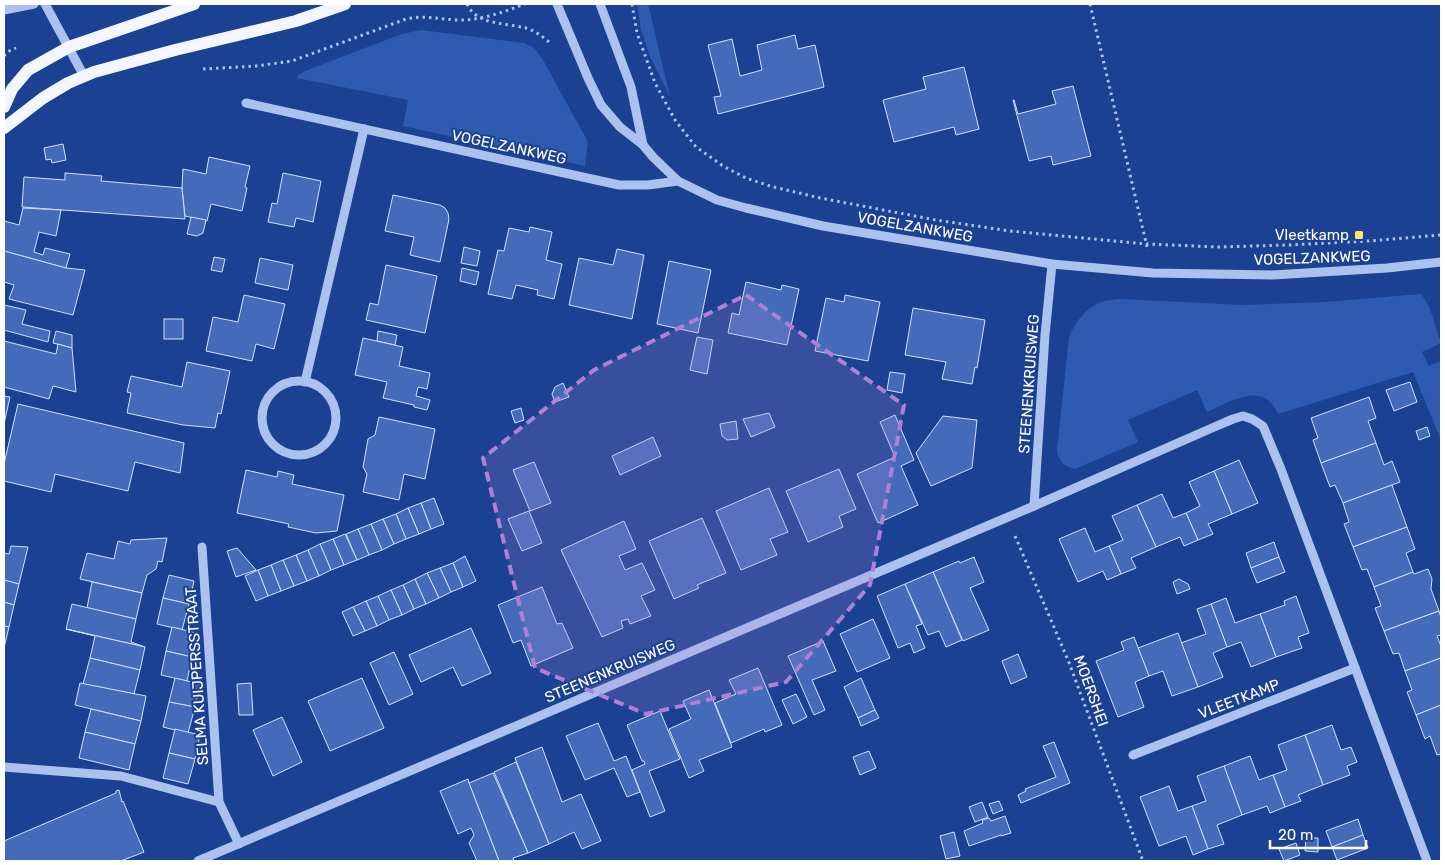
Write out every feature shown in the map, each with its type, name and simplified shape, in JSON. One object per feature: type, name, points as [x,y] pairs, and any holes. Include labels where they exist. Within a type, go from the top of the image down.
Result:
[{"type":"main road","points":[[4,107],[12,89],[28,70],[69,47],[194,4]]},
{"type":"main road","points":[[4,128],[43,98],[68,83],[94,72],[166,52],[296,21],[345,4]]},
{"type":"street","points":[[4,10],[34,4]]},
{"type":"street","points":[[45,4],[84,76]]},
{"type":"street","name":"VOGELZANKWEG","points":[[557,4],[601,105],[620,127],[643,144],[653,157],[678,181],[717,200],[823,226],[1052,264],[1153,272],[1272,274],[1387,268],[1441,262]]},
{"type":"street","name":"VOGELZANKWEG","points":[[600,4],[631,87],[643,144]]},
{"type":"street","name":"VOGELZANKWEG","points":[[246,102],[619,185],[648,185],[678,181]]},
{"type":"street","points":[[305,382],[364,129]]},
{"type":"street","name":"STEENENKRUISWEG","points":[[1034,506],[1045,335],[1052,264]]},
{"type":"street","points":[[305,382],[316,386],[332,402],[335,425],[331,436],[324,445],[314,452],[304,455],[292,455],[281,451],[272,444],[265,434],[262,412],[266,401],[282,385],[305,382]]},
{"type":"street","name":"STEENENKRUISWEG","points":[[198,861],[1244,416],[1263,426],[1281,469],[1355,668]]},
{"type":"street","name":"SELMA KUIJPERSSTRAAT","points":[[202,547],[219,802],[240,844]]},
{"type":"street","points":[[1355,668],[1427,861]]},
{"type":"street","name":"VLEETKAMP","points":[[1132,755],[1355,668]]},
{"type":"street","points":[[4,767],[121,776],[219,802]]},
{"type":"path","points":[[467,4],[469,9],[479,18],[504,25],[525,28],[535,32],[551,44]]},
{"type":"path","points":[[201,69],[256,66],[292,61],[406,19],[419,16],[458,20],[479,18],[500,14],[525,4]]},
{"type":"path","points":[[632,4],[637,33],[655,83],[675,120],[696,147],[723,166],[746,178],[770,186],[936,220],[1010,231],[1146,244],[1219,247],[1289,246],[1441,235]]},
{"type":"path","points":[[1090,4],[1153,272]]},
{"type":"path","name":"MOERSHEI","points":[[1012,532],[1068,660],[1143,861]]},
{"type":"highlighted area","points":[[746,295],[904,405],[870,585],[786,682],[646,714],[535,668],[483,458],[594,370]]},
{"type":"shaded area","points":[[637,4],[648,4],[670,97],[650,56],[641,30]]},
{"type":"shaded area","points":[[421,30],[524,43],[534,48],[543,60],[588,142],[585,166],[403,126],[408,100],[297,78],[298,75],[310,69],[402,34]]},
{"type":"shaded area","points":[[1421,294],[1431,311],[1441,343],[1422,352],[1429,366],[1441,361],[1441,440],[1413,372],[1278,414],[1272,404],[1264,398],[1256,396],[1236,399],[1207,412],[1197,390],[1128,420],[1138,442],[1075,469],[1065,465],[1059,458],[1057,450],[1069,337],[1074,326],[1082,316],[1096,304],[1119,299],[1244,305],[1325,302]]},
{"type":"building","points":[[795,35],[798,49],[815,45],[824,87],[718,114],[714,97],[721,96],[708,45],[732,39],[740,76],[762,70],[757,45]]},
{"type":"building","points":[[964,67],[979,129],[956,135],[954,127],[894,142],[883,100],[926,89],[923,77]]},
{"type":"building","points":[[1073,86],[1091,156],[1053,165],[1051,156],[1029,161],[1013,100],[1018,114],[1056,104],[1052,91]]},
{"type":"building","points":[[63,144],[66,160],[52,163],[51,159],[46,160],[44,148]]},
{"type":"building","points":[[209,157],[250,166],[242,211],[211,204],[207,221],[185,216],[182,188],[183,169],[206,174]]},
{"type":"building","points":[[65,173],[102,176],[101,181],[182,188],[185,219],[22,207],[24,177],[65,180]]},
{"type":"building","points":[[283,173],[321,181],[313,222],[296,218],[294,227],[268,222],[272,203],[277,204]]},
{"type":"building","points":[[393,195],[440,205],[445,208],[449,219],[440,262],[410,255],[414,237],[385,231]]},
{"type":"building","points":[[23,208],[61,210],[56,236],[39,232],[34,252],[43,255],[45,248],[70,254],[66,268],[4,251],[4,221],[19,225]]},
{"type":"building","points":[[191,217],[206,220],[203,233],[197,236],[187,234]]},
{"type":"building","points":[[530,227],[552,232],[546,260],[562,264],[554,299],[537,295],[538,290],[516,285],[512,299],[488,294],[498,250],[504,251],[509,228],[529,232]]},
{"type":"building","points":[[464,247],[480,251],[477,266],[461,263]]},
{"type":"building","points":[[617,249],[644,255],[632,319],[569,305],[579,258],[613,265]]},
{"type":"building","points":[[4,251],[66,268],[85,270],[73,315],[9,299],[14,285],[4,282]]},
{"type":"building","points":[[214,257],[225,259],[222,272],[211,270]]},
{"type":"building","points":[[260,258],[293,265],[288,290],[255,283]]},
{"type":"building","points":[[669,261],[711,270],[698,333],[657,324]]},
{"type":"building","points":[[386,265],[437,276],[425,333],[366,320],[370,303],[378,305]]},
{"type":"building","points":[[462,268],[479,272],[476,285],[460,281]]},
{"type":"building","points":[[746,282],[781,290],[782,285],[799,289],[787,345],[728,333],[732,313],[739,315]]},
{"type":"building","points":[[244,295],[285,304],[274,349],[256,344],[252,361],[206,351],[213,317],[238,322]]},
{"type":"building","points":[[845,295],[880,302],[868,361],[815,351],[826,298],[844,302]]},
{"type":"building","points":[[4,305],[26,310],[22,324],[50,331],[48,342],[4,330]]},
{"type":"building","points":[[913,308],[985,320],[977,368],[975,367],[972,384],[942,379],[946,362],[905,355]]},
{"type":"building","points":[[164,319],[183,319],[183,339],[164,339]]},
{"type":"building","points":[[56,331],[72,335],[72,348],[53,343]]},
{"type":"building","points":[[378,331],[397,335],[395,345],[377,341]]},
{"type":"building","points":[[697,337],[713,340],[707,374],[690,370]]},
{"type":"building","points":[[363,338],[403,347],[399,366],[430,373],[427,389],[418,387],[416,396],[430,400],[427,410],[383,398],[387,382],[355,375]]},
{"type":"building","points":[[4,341],[56,354],[58,344],[72,348],[76,392],[53,386],[49,399],[4,387]]},
{"type":"building","points":[[187,362],[230,371],[221,414],[218,413],[215,428],[183,425],[127,413],[131,393],[127,392],[131,376],[182,387]]},
{"type":"building","points":[[890,372],[905,374],[902,393],[887,390]]},
{"type":"building","points":[[1410,382],[1417,402],[1394,411],[1386,390]]},
{"type":"building","points":[[563,383],[569,397],[555,402],[552,394],[555,387]]},
{"type":"building","points":[[4,396],[10,397],[4,424]]},
{"type":"building","points":[[1369,397],[1376,418],[1368,421],[1376,443],[1321,463],[1313,440],[1318,438],[1311,418]]},
{"type":"building","points":[[18,404],[184,443],[180,473],[135,462],[128,491],[55,474],[51,492],[4,481],[4,464]]},
{"type":"building","points":[[521,408],[524,420],[515,423],[511,411]]},
{"type":"building","points":[[769,413],[775,427],[751,437],[743,419]]},
{"type":"building","points":[[895,415],[914,460],[901,466],[918,505],[878,523],[857,474],[895,457],[880,422]]},
{"type":"building","points":[[943,416],[977,420],[972,468],[931,486],[916,453]]},
{"type":"building","points":[[379,417],[435,429],[425,479],[404,474],[399,500],[363,492],[367,474],[363,467],[368,439],[375,435]]},
{"type":"building","points":[[736,421],[738,439],[727,440],[722,436],[720,424]]},
{"type":"building","points":[[1427,427],[1430,436],[1419,440],[1416,431]]},
{"type":"building","points":[[653,437],[661,456],[620,475],[612,456]]},
{"type":"building","points":[[1376,443],[1384,465],[1392,461],[1400,482],[1343,503],[1335,485],[1330,487],[1321,463]]},
{"type":"building","points":[[1239,460],[1258,503],[1232,514],[1214,471]]},
{"type":"building","points":[[534,462],[551,503],[530,511],[513,470]]},
{"type":"building","points":[[839,469],[856,509],[839,516],[843,527],[808,542],[786,491]]},
{"type":"building","points":[[246,470],[277,477],[278,471],[294,475],[292,484],[344,495],[337,531],[316,533],[288,527],[289,524],[237,513]]},
{"type":"building","points":[[1214,471],[1232,514],[1208,524],[1213,534],[1198,540],[1186,513],[1200,506],[1189,482]]},
{"type":"building","points":[[1392,485],[1407,527],[1353,547],[1344,524],[1349,522],[1343,503]]},
{"type":"building","points":[[769,488],[788,532],[770,539],[777,555],[741,570],[716,511]]},
{"type":"building","points":[[1162,494],[1173,518],[1186,513],[1198,540],[1184,546],[1180,537],[1156,547],[1137,505]]},
{"type":"building","points":[[434,498],[444,524],[431,529],[421,503]]},
{"type":"building","points":[[421,503],[431,529],[419,534],[408,508]]},
{"type":"building","points":[[1137,505],[1156,547],[1131,558],[1136,568],[1121,574],[1109,546],[1123,540],[1112,516]]},
{"type":"building","points":[[408,508],[419,534],[406,539],[396,514]]},
{"type":"building","points":[[529,511],[542,543],[522,551],[508,519]]},
{"type":"building","points":[[396,514],[406,539],[394,544],[383,519]]},
{"type":"building","points":[[702,518],[726,573],[697,585],[699,588],[674,599],[649,541]]},
{"type":"building","points":[[383,519],[394,544],[382,550],[371,524]]},
{"type":"building","points":[[624,521],[636,549],[619,556],[625,570],[642,563],[655,590],[641,596],[651,616],[630,624],[628,619],[621,621],[623,628],[602,637],[561,550]]},
{"type":"building","points":[[371,524],[382,550],[369,555],[358,529]]},
{"type":"building","points":[[1407,527],[1415,549],[1406,553],[1413,572],[1374,587],[1367,569],[1362,570],[1353,547]]},
{"type":"building","points":[[1085,528],[1095,552],[1109,546],[1121,574],[1107,580],[1103,571],[1078,582],[1059,539]]},
{"type":"building","points":[[358,529],[369,555],[357,560],[346,534]]},
{"type":"building","points":[[345,534],[357,560],[344,565],[333,539]]},
{"type":"building","points":[[167,538],[162,562],[158,561],[156,569],[147,575],[142,593],[80,579],[87,553],[114,559],[118,541],[130,544],[131,540]]},
{"type":"building","points":[[333,539],[344,565],[331,570],[320,544]]},
{"type":"building","points":[[1274,542],[1279,557],[1251,568],[1246,553]]},
{"type":"building","points":[[320,544],[331,570],[319,576],[308,550]]},
{"type":"building","points":[[11,546],[28,547],[19,584],[4,580],[4,553],[9,554]]},
{"type":"building","points":[[237,548],[256,570],[236,577],[227,551]]},
{"type":"building","points":[[308,550],[319,576],[307,581],[296,555]]},
{"type":"building","points":[[296,555],[307,581],[294,586],[283,560]]},
{"type":"building","points":[[465,556],[476,581],[463,587],[453,563]]},
{"type":"building","points":[[974,557],[984,582],[970,588],[989,630],[963,641],[933,572]]},
{"type":"building","points":[[1279,557],[1285,572],[1257,583],[1251,568]]},
{"type":"building","points":[[283,560],[294,586],[281,591],[271,565]]},
{"type":"building","points":[[453,563],[463,587],[451,592],[440,568]]},
{"type":"building","points":[[271,565],[281,591],[268,596],[258,570]]},
{"type":"building","points":[[440,568],[451,592],[439,598],[427,573]]},
{"type":"building","points":[[1428,569],[1432,579],[1431,589],[1439,611],[1384,631],[1375,608],[1381,606],[1374,587],[1413,572],[1414,574]]},
{"type":"building","points":[[258,570],[268,596],[256,601],[245,576]]},
{"type":"building","points":[[933,572],[962,640],[946,647],[939,631],[928,635],[905,584]]},
{"type":"building","points":[[427,573],[439,598],[426,604],[415,579]]},
{"type":"building","points":[[169,575],[194,581],[189,604],[163,598]]},
{"type":"building","points":[[415,579],[426,604],[414,609],[403,585]]},
{"type":"building","points":[[1179,579],[1188,584],[1190,589],[1177,594],[1173,582]]},
{"type":"building","points":[[4,580],[19,584],[14,605],[4,602]]},
{"type":"building","points":[[92,582],[142,593],[136,619],[87,608]]},
{"type":"building","points":[[905,584],[922,624],[916,626],[925,648],[914,653],[910,643],[898,648],[877,596]]},
{"type":"building","points":[[403,585],[414,609],[402,615],[391,590]]},
{"type":"building","points":[[542,587],[557,624],[562,623],[573,648],[531,666],[521,640],[513,643],[498,605]]},
{"type":"building","points":[[391,590],[402,615],[389,620],[378,596]]},
{"type":"building","points":[[378,596],[389,620],[377,626],[366,601]]},
{"type":"building","points":[[1296,596],[1309,633],[1298,637],[1302,648],[1276,657],[1260,614],[1285,605],[1284,601]]},
{"type":"building","points":[[163,598],[189,604],[182,630],[157,624]]},
{"type":"building","points":[[1226,598],[1235,623],[1260,614],[1276,657],[1251,667],[1241,642],[1227,647],[1211,604]]},
{"type":"building","points":[[366,601],[377,626],[365,631],[353,607]]},
{"type":"building","points":[[4,602],[14,605],[9,627],[4,626]]},
{"type":"building","points":[[72,604],[136,619],[131,642],[145,647],[66,629]]},
{"type":"building","points":[[1211,604],[1227,647],[1213,653],[1223,677],[1198,687],[1181,643],[1206,634],[1197,609]]},
{"type":"building","points":[[353,607],[365,631],[353,636],[342,612]]},
{"type":"building","points":[[1439,611],[1441,635],[1437,636],[1441,646],[1441,658],[1405,671],[1399,653],[1393,654],[1384,631]]},
{"type":"building","points":[[873,619],[890,658],[857,672],[840,634]]},
{"type":"building","points":[[4,626],[9,627],[4,648]]},
{"type":"building","points":[[172,627],[197,633],[192,657],[166,651]]},
{"type":"building","points":[[471,628],[491,673],[462,686],[453,667],[421,682],[409,655]]},
{"type":"building","points":[[66,629],[145,647],[140,670],[90,658],[95,636]]},
{"type":"building","points":[[1178,633],[1198,687],[1172,696],[1163,671],[1149,676],[1138,648]]},
{"type":"building","points":[[1134,637],[1149,676],[1135,682],[1144,707],[1118,717],[1096,661],[1124,650],[1121,642]]},
{"type":"building","points":[[823,641],[836,671],[812,680],[825,710],[814,715],[788,656]]},
{"type":"building","points":[[166,651],[192,657],[187,681],[161,675]]},
{"type":"building","points":[[394,652],[413,694],[389,705],[370,663]]},
{"type":"building","points":[[1018,654],[1027,677],[1011,684],[1002,661]]},
{"type":"building","points":[[90,658],[140,670],[134,694],[83,684]]},
{"type":"building","points":[[1441,658],[1441,705],[1416,715],[1407,692],[1412,690],[1405,671]]},
{"type":"building","points":[[758,668],[782,725],[765,732],[764,729],[731,743],[715,703],[736,694],[729,680]]},
{"type":"building","points":[[175,678],[200,684],[195,707],[169,702]]},
{"type":"building","points":[[362,678],[384,728],[330,751],[308,701]]},
{"type":"building","points":[[861,678],[875,710],[858,718],[844,687]]},
{"type":"building","points":[[80,683],[146,696],[141,721],[75,705]]},
{"type":"building","points":[[251,683],[253,715],[239,715],[237,684]]},
{"type":"building","points":[[709,690],[732,747],[699,760],[704,771],[689,778],[669,729],[691,719],[683,701]]},
{"type":"building","points":[[796,694],[807,717],[793,724],[782,700]]},
{"type":"building","points":[[169,702],[195,707],[188,733],[163,727]]},
{"type":"building","points":[[1441,705],[1441,754],[1437,755],[1430,736],[1425,739],[1416,715]]},
{"type":"building","points":[[91,709],[141,721],[135,744],[85,732]]},
{"type":"building","points":[[875,710],[879,718],[861,726],[858,718]]},
{"type":"building","points":[[660,711],[680,759],[649,771],[665,811],[650,817],[632,770],[645,764],[627,725]]},
{"type":"building","points":[[282,717],[302,762],[273,776],[253,730]]},
{"type":"building","points":[[598,723],[614,761],[626,756],[640,792],[627,797],[614,768],[585,780],[566,736]]},
{"type":"building","points":[[1332,725],[1341,750],[1351,747],[1357,762],[1347,766],[1350,775],[1323,785],[1305,735]]},
{"type":"building","points":[[175,729],[200,735],[195,759],[169,753]]},
{"type":"building","points":[[85,732],[135,744],[129,770],[79,758]]},
{"type":"building","points":[[1305,735],[1323,785],[1298,795],[1301,801],[1285,807],[1273,775],[1287,770],[1278,745]]},
{"type":"building","points":[[1054,742],[1070,783],[1021,803],[1018,795],[1026,791],[1025,789],[1056,777],[1043,746]]},
{"type":"building","points":[[542,747],[562,802],[581,794],[601,841],[582,849],[574,832],[549,844],[515,758]]},
{"type":"building","points":[[869,751],[876,768],[860,775],[853,757]]},
{"type":"building","points":[[169,753],[195,759],[188,784],[163,778]]},
{"type":"building","points":[[1250,756],[1259,780],[1273,775],[1285,807],[1270,813],[1267,806],[1242,815],[1224,766]]},
{"type":"building","points":[[516,762],[549,844],[528,853],[494,772]]},
{"type":"building","points":[[1224,766],[1242,815],[1217,825],[1224,844],[1208,849],[1192,806],[1206,801],[1197,776]]},
{"type":"building","points":[[493,773],[528,853],[513,858],[514,861],[499,861],[469,783]]},
{"type":"building","points":[[468,779],[499,861],[477,861],[469,843],[474,835],[471,828],[458,834],[440,791]]},
{"type":"building","points":[[1169,786],[1178,811],[1192,806],[1208,849],[1193,855],[1186,836],[1159,846],[1140,797]]},
{"type":"building","points":[[119,790],[122,802],[144,852],[121,861],[4,861],[4,841],[116,793]]},
{"type":"building","points":[[999,801],[1003,810],[993,814],[989,804]]},
{"type":"building","points":[[982,802],[988,817],[975,822],[969,807]]},
{"type":"building","points":[[1005,816],[1011,833],[969,846],[964,831],[983,823],[982,820],[989,818],[991,821]]},
{"type":"building","points":[[1358,819],[1363,835],[1332,847],[1326,831]]},
{"type":"building","points":[[954,832],[960,856],[946,859],[940,836]]},
{"type":"building","points":[[1363,835],[1368,848],[1337,860],[1332,847]]},
{"type":"building","points":[[1306,838],[1318,838],[1318,852],[1305,851]]},
{"type":"building","points":[[1296,843],[1300,855],[1284,861],[1279,849]]},
{"type":"place","name":"Vleetkamp","points":[[1359,235]]}]
